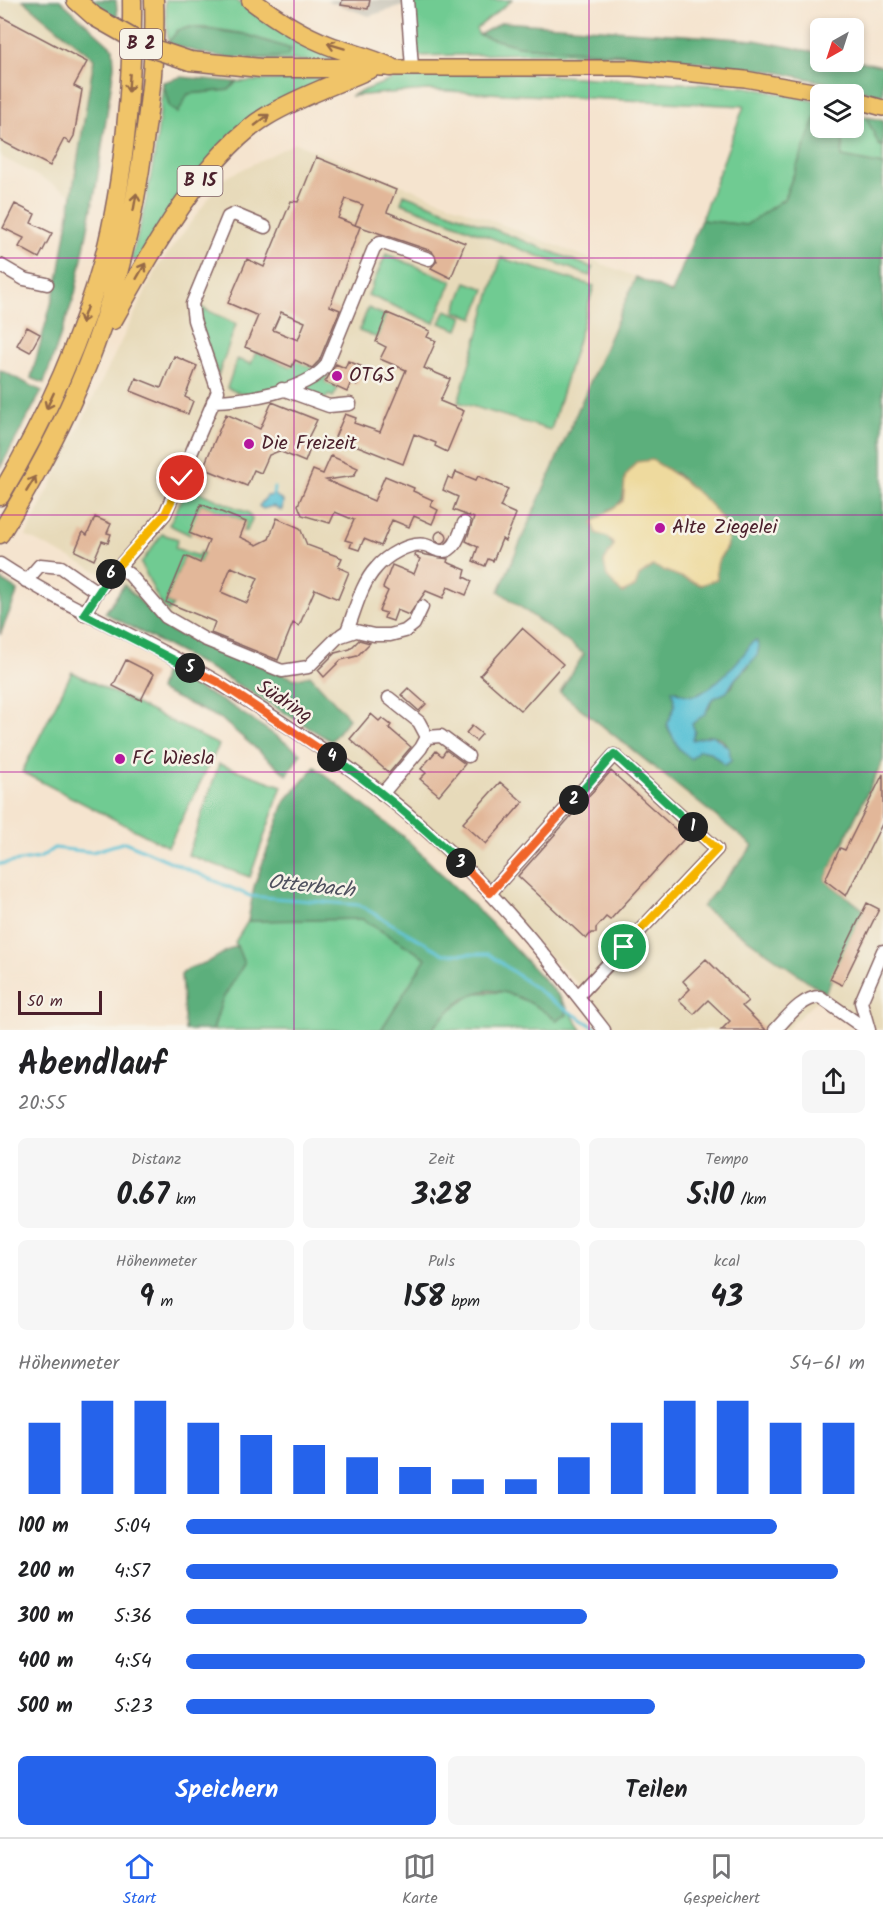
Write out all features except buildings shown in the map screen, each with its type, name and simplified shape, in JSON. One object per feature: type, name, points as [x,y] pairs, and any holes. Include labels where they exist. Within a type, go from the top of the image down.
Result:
[{"type":"highway","name":"B 2","points":[[76,0],[95,17],[148,47],[190,61],[261,68],[381,68]]},
{"type":"highway","points":[[0,496],[51,401],[73,348],[104,258],[120,163],[129,85],[132,0]]},
{"type":"highway","name":"B 15","points":[[92,359],[122,264],[139,180],[148,115],[154,0]]},
{"type":"highway","points":[[251,0],[299,32],[330,45],[364,54],[381,68]]},
{"type":"highway","name":"B 15","points":[[0,534],[59,433],[92,359],[156,247],[209,170],[265,117],[302,97],[381,68]]},
{"type":"main road","points":[[381,68],[632,68],[745,79],[810,90]]},
{"type":"main road","points":[[864,103],[883,108]]},
{"type":"street","points":[[407,0],[412,67]]},
{"type":"street","points":[[84,614],[97,592],[118,566],[165,514],[218,392],[194,320],[192,304],[228,217],[234,214],[265,227]]},
{"type":"street","points":[[213,401],[234,400],[282,389],[314,378],[326,366],[377,245],[385,242],[429,259]]},
{"type":"street","points":[[0,265],[24,279],[48,284]]},
{"type":"street","points":[[282,389],[329,406],[350,404]]},
{"type":"street","name":"Südring","points":[[118,566],[129,575],[166,617],[204,639],[282,671],[308,667],[323,654],[334,639],[348,631],[368,579],[381,562],[396,552],[423,544],[442,552],[447,550],[454,545],[464,523]]},
{"type":"street","name":"Südring","points":[[0,564],[84,614],[218,682],[298,734],[382,794],[426,829],[490,893],[604,1030]]},
{"type":"street","points":[[26,581],[40,565],[61,567],[97,592]]},
{"type":"street","points":[[334,639],[356,631],[374,635],[390,635],[405,631],[414,624],[422,607]]},
{"type":"street","points":[[389,698],[419,722],[427,737]]},
{"type":"street","points":[[427,737],[441,736],[468,756]]},
{"type":"street","points":[[382,794],[421,748],[427,737]]},
{"type":"street","points":[[490,893],[614,754],[717,849],[578,996]]},
{"type":"street","points":[[868,1030],[861,1002],[883,951]]},
{"type":"street","points":[[775,1030],[798,1007],[813,997],[820,997],[868,1030]]},
{"type":"shaded area","points":[[0,0],[23,0],[94,58],[73,195],[0,156]]},
{"type":"shaded area","points":[[325,0],[460,1],[413,3],[369,16]]},
{"type":"shaded area","points":[[295,143],[636,277],[499,591],[584,654],[560,692],[753,846],[703,907],[825,992],[864,910],[825,880],[883,760],[883,1030],[871,1030],[825,993],[785,1030],[616,1030],[591,997],[331,741],[349,718],[295,679],[170,631],[124,585],[26,536],[157,268],[223,179]]},
{"type":"green space","points":[[23,0],[60,0],[113,48],[114,66],[96,187],[75,294],[44,383],[31,378],[59,275],[94,59]]},
{"type":"green space","points":[[90,0],[116,0],[118,20]]},
{"type":"green space","points":[[165,0],[235,0],[283,32],[336,56],[337,61],[249,60],[244,34],[212,28],[185,30],[168,43]]},
{"type":"green space","points":[[512,0],[476,29],[479,35],[518,46],[646,56],[543,53],[416,56],[413,3]]},
{"type":"green space","points":[[502,22],[754,40],[810,51],[810,72],[864,72],[864,62],[883,66],[883,95],[864,91],[864,84],[832,84],[772,71],[650,56],[518,46],[479,35]]},
{"type":"green space","points":[[191,27],[244,34],[291,49],[287,56],[240,58],[213,55],[168,43],[178,30]]},
{"type":"green space","points":[[492,72],[747,87],[810,100],[810,133],[784,199],[746,225],[701,220],[744,106],[427,90],[350,96],[393,79]]},
{"type":"green space","points":[[181,77],[236,82],[229,90],[188,94],[178,113],[169,106],[163,82]]},
{"type":"green space","points":[[326,77],[327,82],[269,110],[140,262],[131,259],[152,171],[163,82],[169,106],[188,94],[229,90],[236,82]]},
{"type":"green space","points":[[864,116],[866,117],[879,145],[883,146],[883,165],[842,157],[843,138],[864,138]]},
{"type":"green space","points":[[866,117],[883,120],[883,146],[879,145]]},
{"type":"green space","points":[[810,133],[810,138],[843,138],[842,157],[883,165],[883,760],[825,880],[864,910],[825,993],[702,907],[753,846],[560,692],[584,654],[499,591],[636,277],[672,293],[701,220],[746,225],[784,199]],"holes":[[[676,473],[723,521],[728,546],[701,585],[653,566],[639,576],[608,554],[614,546],[607,537],[608,510],[621,502],[625,477]],[[751,643],[749,666],[735,679],[732,687],[712,699],[709,708],[692,724],[694,734],[692,740],[696,741],[710,736],[720,738],[727,746],[731,761],[725,765],[710,752],[699,750],[691,758],[679,749],[667,726],[675,705],[676,691],[693,695],[706,690],[736,664]]]},
{"type":"green space","points":[[404,194],[593,268],[590,276],[401,203]]},
{"type":"green space","points":[[386,254],[452,281],[434,323],[368,295]]},
{"type":"green space","points":[[501,258],[594,286],[551,430],[458,402]]},
{"type":"green space","points":[[466,282],[485,289],[474,318],[455,311]]},
{"type":"green space","points":[[196,305],[236,324],[218,376],[195,310]]},
{"type":"green space","points":[[368,308],[386,316],[378,338],[359,331]]},
{"type":"green space","points":[[446,310],[463,317],[458,330],[440,323]]},
{"type":"green space","points":[[256,352],[291,367],[295,360],[315,369],[319,361],[324,363],[308,376],[276,389],[245,394],[227,388],[237,359],[251,364]]},
{"type":"green space","points":[[332,366],[325,382],[338,388],[333,397],[329,395],[325,399],[297,390],[323,378]]},
{"type":"green space","points":[[0,370],[42,391],[0,468]]},
{"type":"green space","points":[[191,489],[249,513],[252,519],[247,531],[243,531],[246,522],[201,504],[190,535],[169,525],[186,491]]},
{"type":"green space","points":[[162,534],[178,539],[175,548],[198,556],[200,552],[204,553],[200,563],[185,556],[166,602],[173,605],[168,612],[159,601],[141,563]]},
{"type":"green space","points":[[0,579],[18,591],[0,635]]},
{"type":"green space","points":[[124,585],[170,631],[295,679],[310,675],[349,718],[331,741],[220,674],[105,613]]},
{"type":"green space","points":[[164,671],[230,705],[301,753],[287,775],[221,719],[159,690]]},
{"type":"green space","name":"FC Wiesla","points":[[72,672],[219,745],[168,847],[22,772]]},
{"type":"green space","name":"FC Wiesla","points":[[219,764],[282,786],[250,877],[188,855]]},
{"type":"green space","points":[[315,767],[405,838],[491,923],[559,996],[567,1015],[556,1020],[517,997],[495,991],[484,991],[462,1001],[431,1030],[381,1030],[426,958],[362,919],[248,921],[254,887],[285,801]]},
{"type":"green space","points":[[362,919],[427,958],[381,1030],[213,1030],[222,1000],[244,964],[235,942],[248,921]]},
{"type":"green space","points":[[237,946],[244,964],[222,1000],[213,1030],[185,1030],[181,975],[190,968]]},
{"type":"green space","points":[[504,992],[535,1004],[556,1020],[567,1014],[559,996],[582,1030],[431,1030],[449,1011],[475,993]]},
{"type":"sand","name":"Alte Ziegelei","points":[[652,460],[686,483],[710,505],[726,528],[728,543],[717,565],[717,579],[701,585],[653,566],[639,576],[635,587],[622,593],[607,577],[604,562],[614,545],[607,537],[596,533],[593,522],[623,501],[625,477],[636,462]]},
{"type":"water","points":[[275,495],[283,501],[282,511],[273,506],[263,509],[259,506],[267,496]]},
{"type":"water","points":[[756,640],[759,647],[757,656],[735,679],[727,692],[712,699],[705,714],[692,724],[695,731],[692,740],[713,735],[729,748],[731,761],[725,765],[710,752],[699,750],[691,759],[679,749],[667,725],[675,705],[672,690],[690,695],[702,692],[726,673]]},
{"type":"waterway","points":[[273,495],[274,488]]},
{"type":"waterway","name":"Otterbach","points":[[0,864],[40,858],[54,848],[92,852],[125,842],[250,896],[359,905],[444,954],[489,954],[554,1002],[596,1028]]},
{"type":"place","name":"OTGS","points":[[337,376]]},
{"type":"place","name":"Die Freizeit","points":[[249,444]]},
{"type":"place","name":"Alte Ziegelei","points":[[660,528]]},
{"type":"place","name":"FC Wiesla","points":[[120,759]]},
{"type":"route","points":[[182,478],[165,514],[154,530],[118,566],[97,592],[84,614],[218,682],[362,777],[426,829],[490,893],[614,754],[717,849],[624,947]]}]
